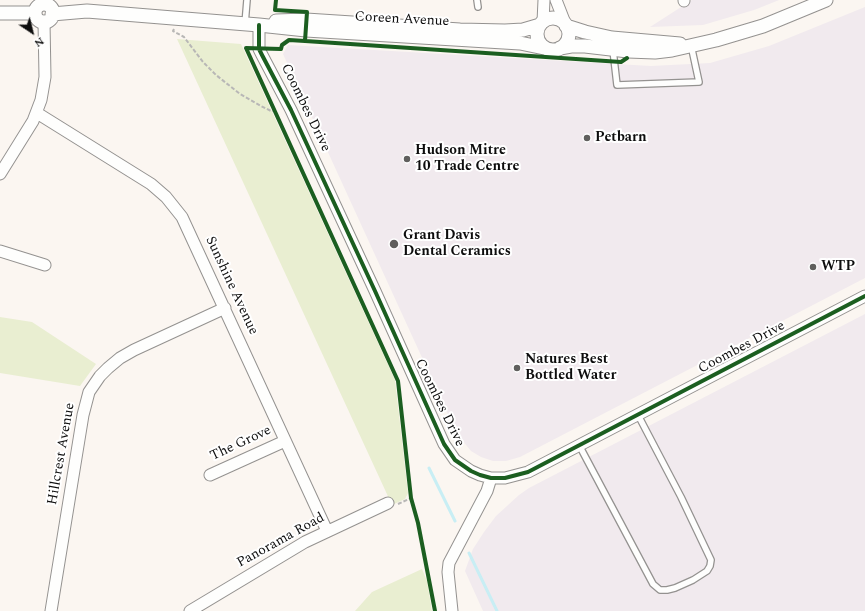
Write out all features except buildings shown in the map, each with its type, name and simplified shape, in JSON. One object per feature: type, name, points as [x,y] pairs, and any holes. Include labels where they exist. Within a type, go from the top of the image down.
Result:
[{"type":"street","points":[[544,0],[541,23],[538,28],[537,37],[538,41],[544,48],[552,50],[571,46],[655,52],[716,40],[763,26],[826,0]]},
{"type":"street","points":[[556,0],[569,34],[567,42],[560,48]]},
{"type":"street","name":"Coreen Avenue","points":[[0,13],[44,16],[87,11],[306,30],[520,43],[544,48]]},
{"type":"street","points":[[0,174],[36,113],[43,93],[45,77],[44,16]]},
{"type":"street","points":[[541,23],[547,19],[556,18],[585,32],[612,38],[691,45]]},
{"type":"street","name":"Coreen Avenue","points":[[259,25],[281,21],[306,20],[505,31],[523,30],[541,23]]},
{"type":"street","name":"Coombes Drive","points":[[259,25],[259,49],[294,117],[444,444],[452,456],[462,465],[475,473],[491,478],[505,478],[528,472],[865,296]]},
{"type":"street","name":"Sunshine Avenue","points":[[36,113],[151,184],[166,197],[182,217],[327,531]]},
{"type":"street","points":[[0,251],[45,265]]},
{"type":"street","name":"Hillcrest Avenue","points":[[51,611],[84,405],[90,392],[100,376],[123,356],[225,308]]},
{"type":"street","name":"The Grove","points":[[210,475],[285,441]]},
{"type":"street","points":[[452,611],[448,572],[449,563],[487,491],[491,478]]},
{"type":"street","name":"Panorama Road","points":[[190,611],[296,547],[388,503]]},
{"type":"lane","points":[[245,24],[247,0]]},
{"type":"lane","points":[[477,0],[478,7]]},
{"type":"lane","points":[[613,49],[617,85],[699,82],[691,45]]},
{"type":"lane","points":[[580,445],[653,584],[660,590],[667,590],[676,588],[693,580],[707,572],[711,560],[638,414]]},
{"type":"path","points":[[175,18],[173,31],[184,37],[203,62],[216,75],[240,94],[261,106],[274,111]]},
{"type":"path","points":[[271,104],[278,118]]},
{"type":"path","points":[[410,490],[413,504]]},
{"type":"path","points":[[388,503],[392,506],[411,498]]},
{"type":"shaded area","points":[[692,0],[779,0],[754,10],[703,25],[650,27]]},
{"type":"shaded area","points":[[865,7],[865,278],[520,457],[506,461],[493,461],[481,457],[471,451],[457,434],[283,54],[288,45],[651,66],[710,63],[769,46]]},
{"type":"shaded area","points":[[865,314],[865,611],[483,611],[465,571],[473,549],[484,532],[496,516],[519,495],[529,488]]},
{"type":"green space","points":[[177,39],[241,44],[395,380],[408,493],[405,499],[392,505]]},
{"type":"green space","points":[[0,317],[32,322],[96,364],[80,386],[0,373]]},
{"type":"green space","points":[[422,569],[427,581],[432,611],[355,611],[372,592]]},
{"type":"waterway","points":[[429,468],[455,521]]},
{"type":"waterway","points":[[469,553],[497,611]]},
{"type":"cycle path","points":[[276,0],[275,10],[307,12],[305,41],[289,40],[282,45],[281,49],[246,48],[398,381],[411,498],[418,523],[435,611]]},
{"type":"cycle path","points":[[259,25],[259,49],[291,110],[444,444],[455,460],[471,471],[491,478],[505,478],[528,472],[865,296]]},
{"type":"cycle path","points":[[305,41],[621,62],[627,58]]},
{"type":"place","name":"Petbarn","points":[[587,138]]},
{"type":"place","name":"Hudson Mitre 10 Trade Centre","points":[[407,159]]},
{"type":"place","name":"Grant Davis Dental Ceramics","points":[[394,244]]},
{"type":"place","name":"WTP","points":[[813,267]]},
{"type":"place","name":"Natures Best Bottled Water","points":[[517,368]]}]
